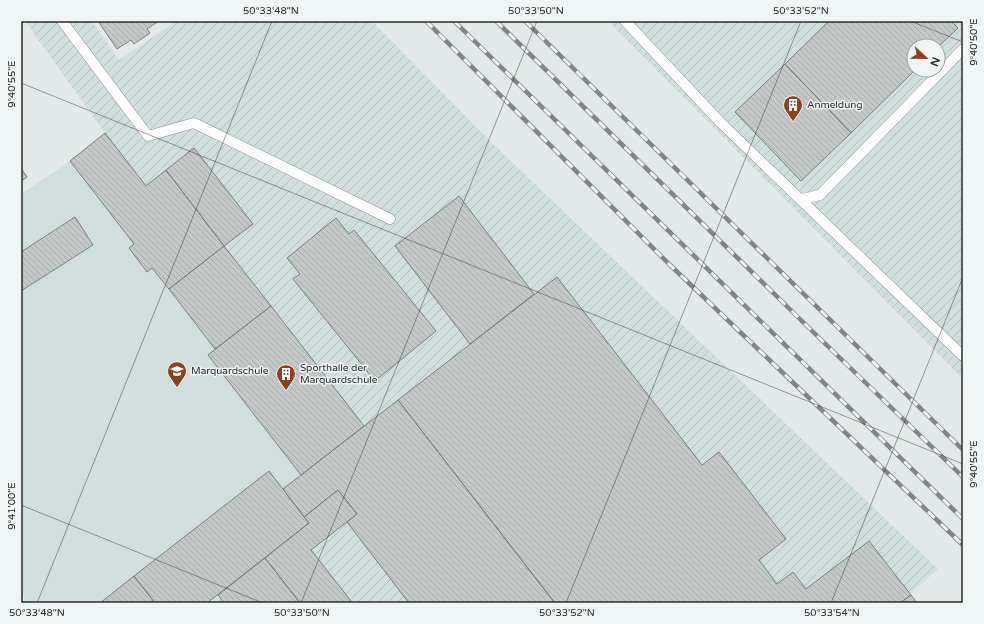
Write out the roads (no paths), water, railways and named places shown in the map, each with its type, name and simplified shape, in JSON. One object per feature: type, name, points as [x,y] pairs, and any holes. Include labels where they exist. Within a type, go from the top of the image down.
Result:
[{"type":"lane","points":[[62,21],[148,136],[194,123],[390,219]]},
{"type":"lane","points":[[625,21],[721,123],[802,199],[963,356]]},
{"type":"lane","points":[[802,199],[820,195],[963,49]]},
{"type":"railway","points":[[426,21],[669,264],[963,545]]},
{"type":"railway","points":[[454,21],[963,519]]},
{"type":"railway","points":[[496,21],[963,477]]},
{"type":"railway","points":[[525,21],[963,450]]},
{"type":"place","name":"Anmeldung","points":[[793,122]]},
{"type":"place","name":"Marquardschule","points":[[177,388]]},
{"type":"place","name":"Sporthalle der Marquardschule","points":[[286,391]]}]
